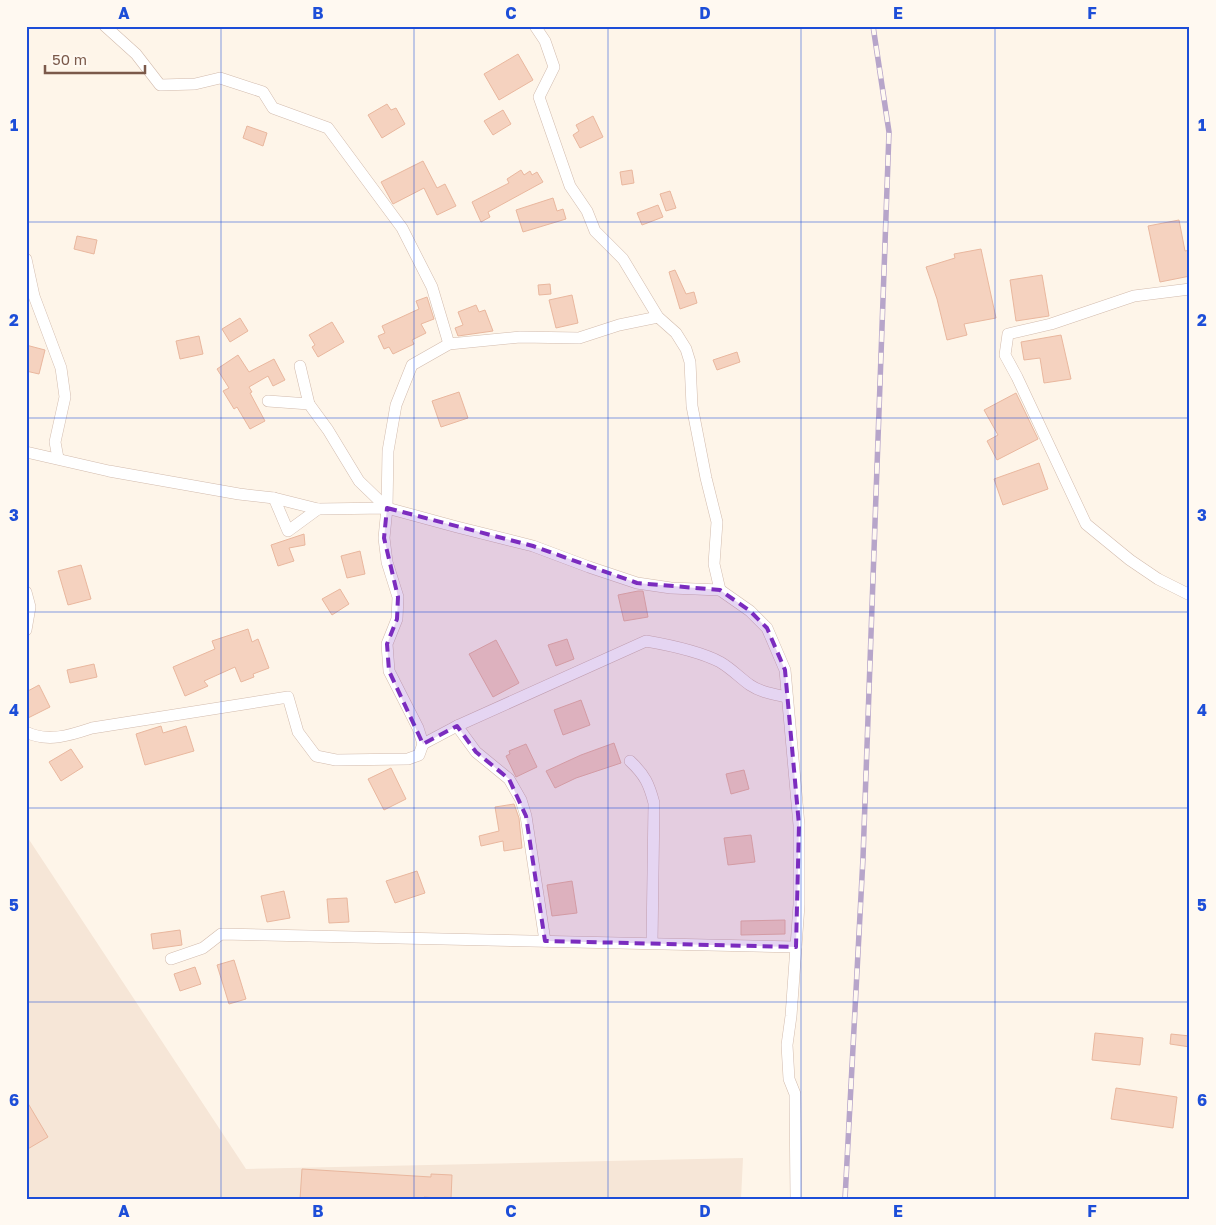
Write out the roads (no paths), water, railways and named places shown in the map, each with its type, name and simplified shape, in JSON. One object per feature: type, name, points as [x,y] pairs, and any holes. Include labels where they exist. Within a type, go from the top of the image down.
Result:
[{"type":"street","points":[[105,26],[136,54],[160,85],[196,84],[220,78],[263,92],[273,108],[328,128],[402,228],[432,287],[450,344]]},
{"type":"street","points":[[535,26],[545,41],[554,67],[539,97],[570,186],[587,211],[595,231],[623,259],[658,317],[676,333],[686,348],[690,362],[692,406],[716,522],[714,564],[720,590]]},
{"type":"street","points":[[26,259],[34,296],[61,368],[65,397],[55,442],[58,458]]},
{"type":"street","points":[[1190,289],[1134,296],[1051,324],[1008,334],[1005,354],[1086,524],[1130,560],[1158,579],[1190,595]]},
{"type":"street","points":[[26,732],[33,736],[60,738],[92,728],[288,697],[298,732],[316,756],[336,760],[408,759],[419,755],[423,744],[418,728],[389,672],[387,644],[397,619],[398,597],[387,562],[384,538],[387,508],[388,451],[396,405],[412,365],[450,344],[520,338],[579,338],[619,325],[658,317]]},
{"type":"street","points":[[300,366],[309,404],[328,430],[359,481],[387,508]]},
{"type":"street","points":[[268,400],[309,404]]},
{"type":"street","points":[[26,452],[221,491],[274,498],[318,509],[387,508],[533,546],[637,583],[671,588],[720,590],[750,611],[767,628],[785,670],[799,825],[799,905],[791,1016],[787,1045],[789,1079],[795,1094],[796,1199]]},
{"type":"street","points":[[274,498],[288,530],[318,509]]},
{"type":"street","points":[[26,592],[30,607],[26,630]]},
{"type":"street","points":[[423,744],[456,726],[646,642],[669,645],[718,661],[734,671],[749,685],[766,693],[787,697]]},
{"type":"street","points":[[456,726],[476,752],[509,779],[520,800],[526,816],[545,941]]},
{"type":"street","points":[[630,761],[642,772],[650,785],[654,803],[652,943]]},
{"type":"street","points":[[171,958],[203,948],[222,934],[796,947]]},
{"type":"railway","points":[[845,1199],[863,858],[889,132],[873,26]]}]
